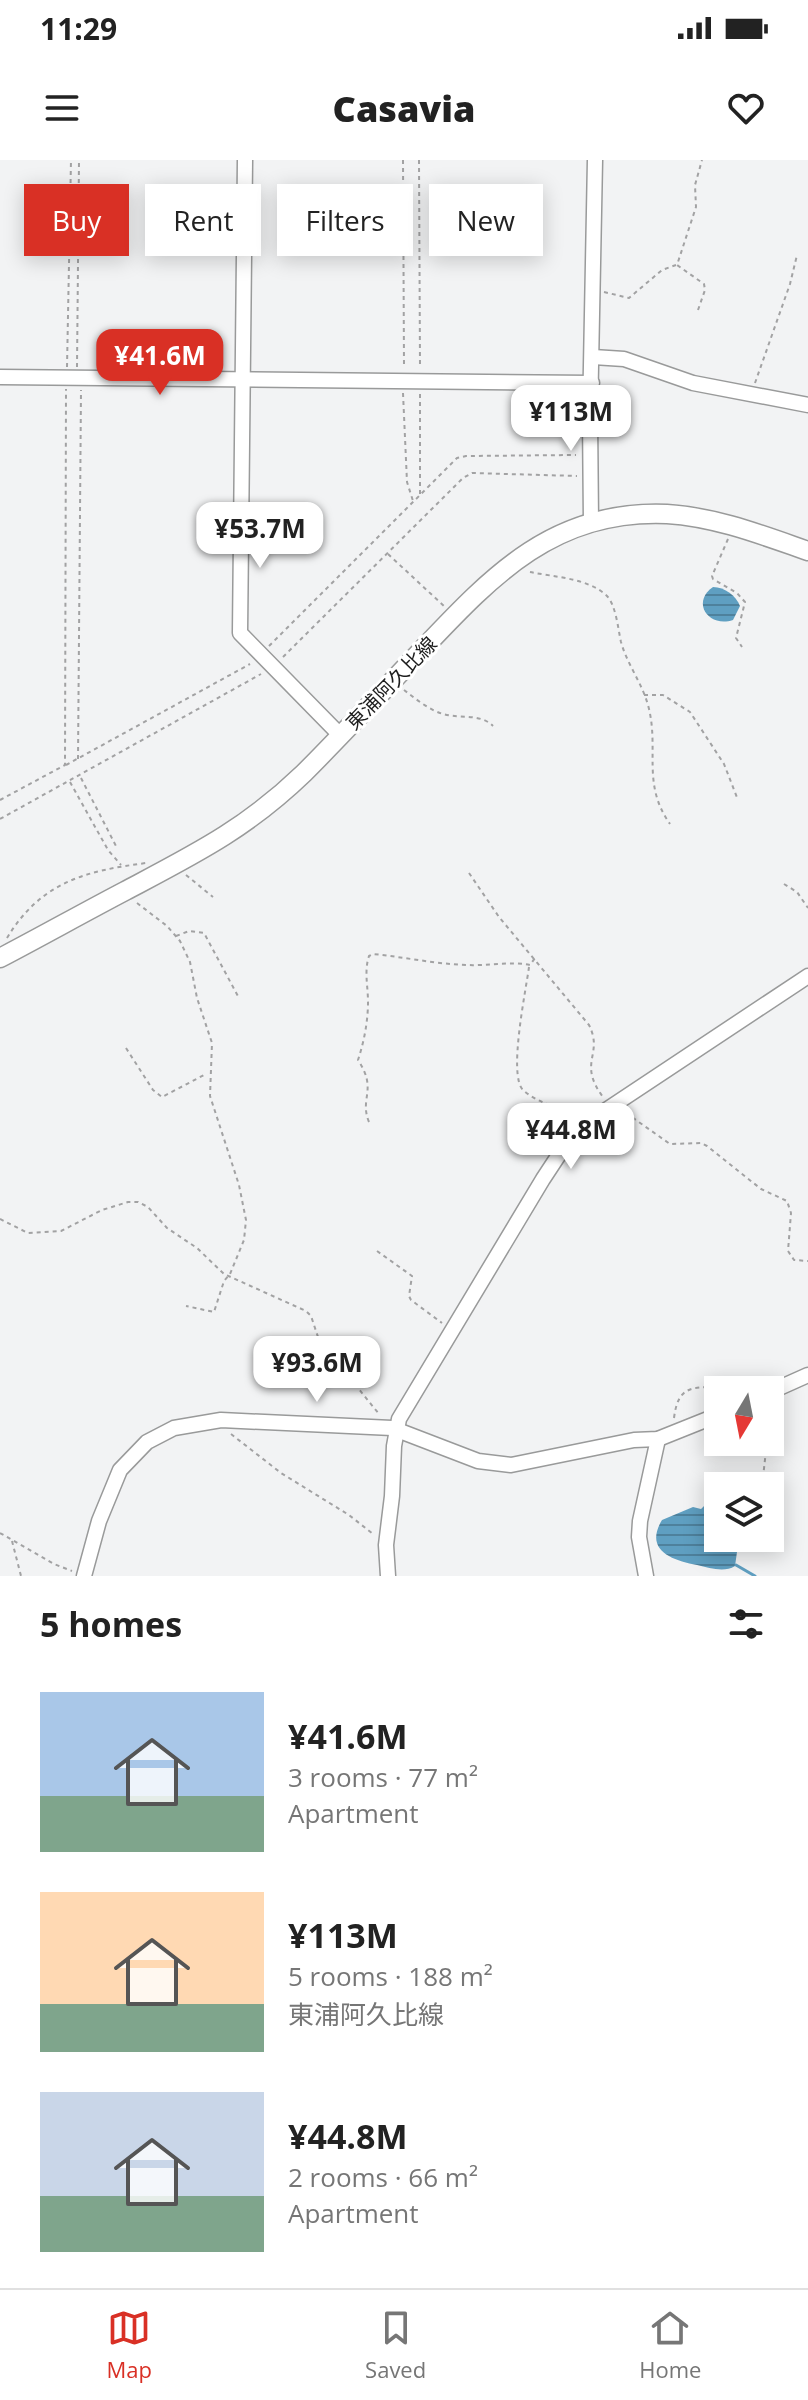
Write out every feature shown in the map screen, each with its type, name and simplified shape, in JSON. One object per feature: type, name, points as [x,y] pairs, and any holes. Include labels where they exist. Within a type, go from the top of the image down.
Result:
[{"type":"main road","name":"東浦阿久比線","points":[[4,956],[213,845],[278,798],[487,583],[545,542],[591,523],[666,514],[732,526],[808,551]]},
{"type":"street","points":[[245,160],[240,633],[340,735]]},
{"type":"street","points":[[591,523],[595,160]]},
{"type":"street","points":[[593,357],[624,359],[693,383],[808,405]]},
{"type":"street","points":[[0,377],[592,383]]},
{"type":"street","points":[[388,1576],[386,1545],[391,1428],[454,1331],[568,1141],[580,1128],[808,976]]},
{"type":"street","points":[[784,1386],[808,1375]]},
{"type":"street","points":[[84,1576],[99,1521],[120,1470],[147,1442],[174,1428],[217,1421],[262,1421],[391,1428],[489,1464],[511,1465],[666,1436],[704,1421]]},
{"type":"street","points":[[646,1576],[639,1537],[640,1521],[666,1436]]},
{"type":"path","points":[[71,160],[78,759]]},
{"type":"path","points":[[65,765],[79,160]]},
{"type":"path","points":[[403,160],[404,380],[407,482],[413,502]]},
{"type":"path","points":[[419,160],[421,495]]},
{"type":"path","points":[[677,265],[696,207],[695,185],[702,160]]},
{"type":"path","points":[[752,395],[797,255]]},
{"type":"path","points":[[594,292],[629,298],[662,270],[677,265]]},
{"type":"path","points":[[677,265],[704,284],[698,310]]},
{"type":"path","points":[[0,819],[252,682],[413,502],[461,456],[590,455]]},
{"type":"path","points":[[0,800],[248,666],[268,662],[463,478],[472,473],[590,476]]},
{"type":"path","points":[[732,526],[725,550],[712,576],[745,602],[736,638],[742,647]]},
{"type":"path","points":[[387,553],[455,616]]},
{"type":"path","points":[[514,561],[519,569],[565,577],[610,599],[623,647],[648,703],[652,727],[654,794],[670,824]]},
{"type":"path","points":[[392,682],[436,711],[456,717],[483,719],[493,726]]},
{"type":"path","points":[[644,695],[663,695],[690,712],[724,764],[738,800]]},
{"type":"path","points":[[80,776],[117,848]]},
{"type":"path","points":[[69,781],[108,850],[121,866]]},
{"type":"path","points":[[4,956],[6,939],[12,929],[43,897],[80,875],[148,863]]},
{"type":"path","points":[[178,864],[189,879],[213,897]]},
{"type":"path","points":[[469,873],[499,917],[589,1025],[594,1041],[590,1074],[614,1105],[670,1144],[701,1143],[707,1146],[761,1189],[787,1201],[791,1213],[788,1251],[794,1260],[808,1261]]},
{"type":"path","points":[[784,884],[797,892],[808,908]]},
{"type":"path","points":[[127,890],[142,909],[176,936],[190,962],[197,998],[212,1043],[210,1096],[239,1185],[246,1220],[244,1240],[214,1312],[186,1306]]},
{"type":"path","points":[[176,936],[189,931],[204,933],[239,998]]},
{"type":"path","points":[[369,1122],[368,1078],[358,1060],[365,1031],[369,956],[373,954],[456,965],[530,965]]},
{"type":"path","points":[[535,958],[530,965],[517,1056],[518,1080],[525,1091],[569,1115],[580,1128]]},
{"type":"path","points":[[126,1048],[153,1090],[162,1097],[209,1074]]},
{"type":"path","points":[[0,1219],[28,1233],[61,1231],[102,1210],[128,1202],[138,1202],[148,1207],[167,1228],[197,1248],[228,1276],[306,1311],[311,1316],[319,1340],[391,1428]]},
{"type":"path","points":[[377,1251],[412,1276],[409,1296],[416,1306],[454,1331]]},
{"type":"path","points":[[666,1436],[675,1407],[684,1392],[704,1387]]},
{"type":"path","points":[[217,1421],[273,1468],[349,1515],[386,1545]]},
{"type":"path","points":[[0,1533],[54,1564],[84,1576]]},
{"type":"path","points":[[12,1540],[21,1576]]},
{"type":"water","points":[[713,587],[726,590],[738,602],[740,606],[733,620],[716,620],[705,612],[703,600]]},
{"type":"water","points":[[704,1506],[704,1552],[737,1552],[735,1566],[712,1568],[678,1560],[658,1546],[657,1530],[662,1520],[693,1507],[701,1509]]},
{"type":"waterway","points":[[736,1565],[755,1576]]}]
